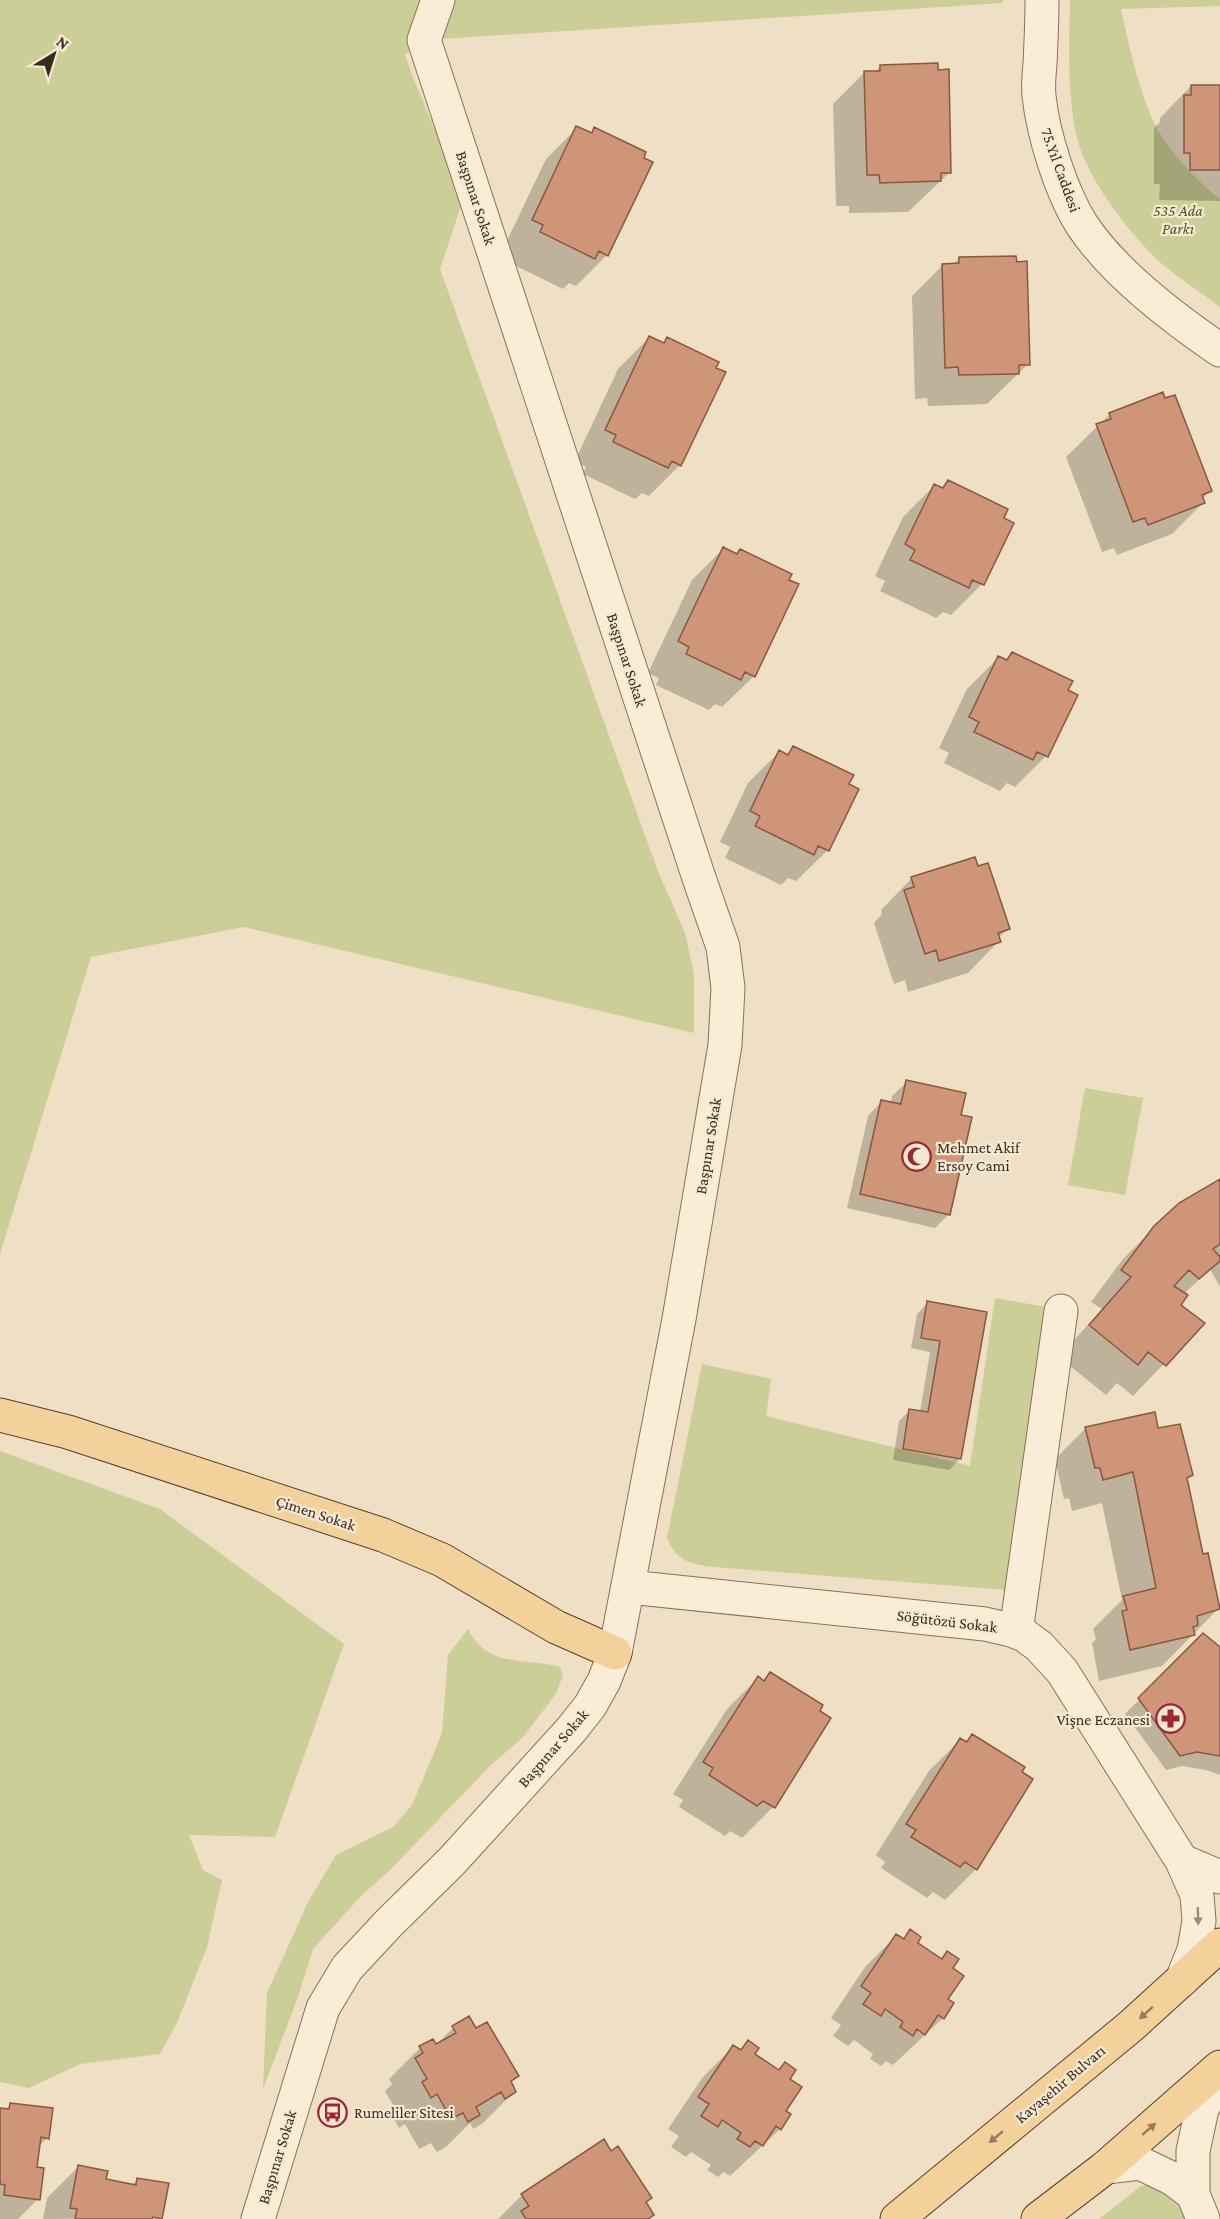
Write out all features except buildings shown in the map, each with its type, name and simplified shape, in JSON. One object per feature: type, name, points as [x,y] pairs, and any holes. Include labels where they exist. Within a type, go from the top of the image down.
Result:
[{"type":"main road","name":"Çimen Sokak","points":[[0,1415],[68,1432],[383,1535],[442,1560],[556,1627],[615,1653]]},
{"type":"main road","name":"Kayaşehir Bulvarı","points":[[897,2219],[916,2207],[1131,2026],[1220,1945]]},
{"type":"main road","points":[[1038,2219],[1106,2167],[1220,2067]]},
{"type":"street","name":"Başpınar Sokak","points":[[258,2219],[323,2008],[347,1968],[452,1861],[571,1730],[590,1706],[604,1681],[615,1653],[629,1587],[679,1319],[725,1045],[728,988],[723,947],[424,40],[438,0]]},
{"type":"street","name":"75.Yıl Caddesi","points":[[1042,0],[1039,94],[1046,138],[1069,200],[1082,225],[1099,248],[1171,314],[1220,350]]},
{"type":"street","points":[[1016,1632],[1061,1311]]},
{"type":"street","name":"Söğütözü Sokak","points":[[629,1587],[985,1624],[1016,1632],[1039,1646],[1062,1671],[1182,1861],[1197,1895],[1199,1921],[1194,1950],[1182,1980]]},
{"type":"street","points":[[1182,1861],[1220,1877]]},
{"type":"street","points":[[1198,2206],[1193,2151],[1200,2116],[1220,2074]]},
{"type":"street","points":[[1106,2167],[1140,2163],[1173,2178],[1198,2206]]},
{"type":"green space","points":[[0,0],[1003,0],[1003,3],[424,40],[405,55],[456,180],[461,206],[440,269],[658,871],[685,933],[694,974],[694,1033],[243,927],[91,957],[0,1254]]},
{"type":"green space","name":"535 Ada Parkı","points":[[1070,0],[1220,0],[1220,6],[1121,9],[1137,76],[1155,125],[1182,163],[1220,199],[1220,307],[1168,269],[1136,238],[1111,205],[1090,170],[1077,138],[1074,122],[1069,69]]},
{"type":"green space","points":[[1085,1088],[1143,1098],[1125,1195],[1068,1185]]},
{"type":"green space","points":[[995,1298],[1046,1307],[1006,1590],[714,1567],[691,1563],[675,1552],[667,1538],[702,1364],[771,1379],[766,1416],[970,1466]]},
{"type":"green space","points":[[0,1451],[160,1509],[344,1644],[275,1837],[189,1835],[203,1870],[222,1880],[207,1947],[177,2023],[160,2054],[80,2064],[29,2088],[0,2082]]},
{"type":"green space","points":[[468,1629],[476,1642],[496,1656],[560,1667],[563,1675],[556,1694],[523,1737],[491,1765],[390,1870],[361,1896],[313,1949],[297,2000],[263,2089],[267,1993],[309,1900],[336,1855],[393,1827],[412,1805],[442,1733],[448,1655]]},
{"type":"green space","points":[[1160,2182],[1197,2219],[1099,2219],[1141,2186]]},
{"type":"place","name":"Mehmet Akif Ersoy Cami","points":[[916,1156]]},
{"type":"place","name":"Vişne Eczanesi","points":[[1171,1719]]},
{"type":"place","name":"Rumeliler Sitesi","points":[[333,2112]]}]
